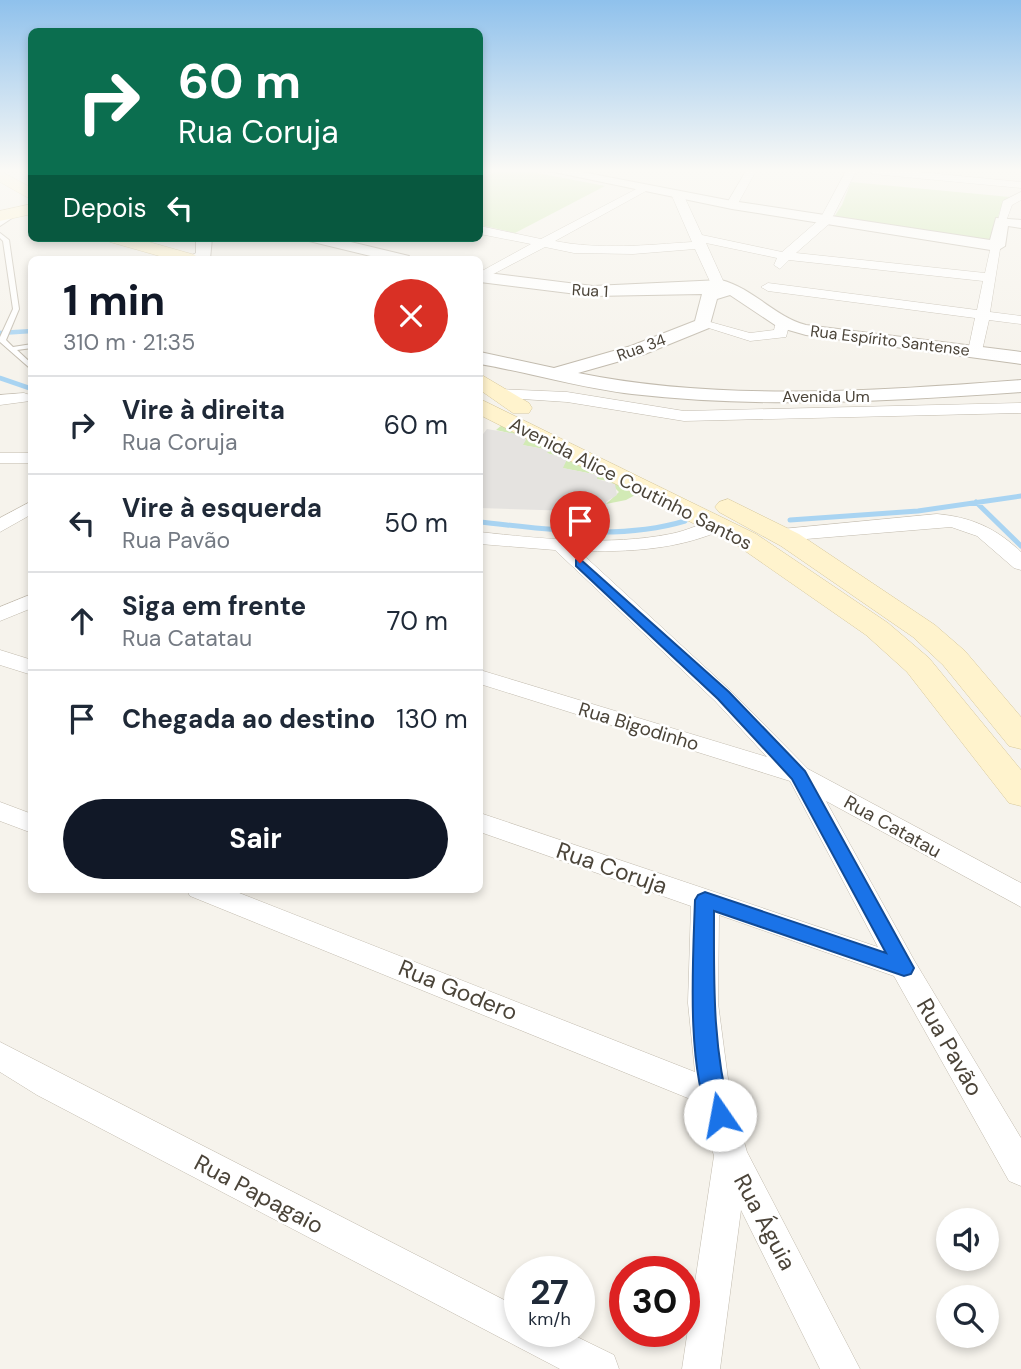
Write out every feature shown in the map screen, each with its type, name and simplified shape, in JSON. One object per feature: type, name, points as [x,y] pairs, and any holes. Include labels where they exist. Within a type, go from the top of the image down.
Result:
[{"type":"main road","points":[[137,242],[200,254]]},
{"type":"main road","points":[[156,242],[200,254]]},
{"type":"main road","name":"Avenida Alice Coutinho Santos","points":[[487,380],[764,551],[907,653],[1021,794]]},
{"type":"main road","name":"Avenida Alice Coutinho Santos","points":[[487,380],[782,535],[940,644],[1021,738]]},
{"type":"street","points":[[502,235],[543,244],[602,251],[697,242],[785,256],[991,278]]},
{"type":"street","points":[[483,275],[559,235]]},
{"type":"street","points":[[694,235],[715,289],[706,304],[703,324],[761,338],[781,334],[783,322]]},
{"type":"street","points":[[764,308],[768,287],[785,256],[809,235]]},
{"type":"street","points":[[920,235],[996,246]]},
{"type":"street","points":[[975,351],[998,235]]},
{"type":"street","points":[[331,242],[390,256]]},
{"type":"street","name":"Rua 1","points":[[483,277],[593,291],[715,289]]},
{"type":"street","points":[[768,287],[1021,320]]},
{"type":"street","name":"Rua Espírito Santense","points":[[715,289],[764,308],[783,322],[818,332],[1021,358]]},
{"type":"street","name":"Rua 34","points":[[579,369],[703,324]]},
{"type":"street","name":"Avenida Um","points":[[487,380],[550,363],[579,369],[630,388]]},
{"type":"street","points":[[543,372],[579,369]]},
{"type":"street","name":"Avenida Um","points":[[487,380],[543,372],[630,388],[815,398],[900,396],[1021,386]]},
{"type":"street","points":[[487,380],[638,411],[684,416],[1021,408]]},
{"type":"street","points":[[0,400],[24,398]]},
{"type":"street","points":[[0,457],[28,458]]},
{"type":"street","points":[[0,526],[28,508]]},
{"type":"street","points":[[782,535],[937,520],[960,521],[996,538],[1021,564]]},
{"type":"street","points":[[483,538],[560,544],[675,538],[694,536],[718,525]]},
{"type":"street","name":"Rua Catatau","points":[[560,544],[723,696],[799,775],[1021,896]]},
{"type":"street","points":[[0,615],[28,602]]},
{"type":"street","points":[[0,657],[28,667]]},
{"type":"street","name":"Rua Bigodinho","points":[[483,678],[799,775]]},
{"type":"street","name":"Rua Pavão","points":[[799,775],[904,968],[1021,1170]]},
{"type":"street","points":[[0,811],[28,822]]},
{"type":"street","name":"Rua Coruja","points":[[483,823],[904,968]]},
{"type":"street","name":"Rua Godero","points":[[210,893],[714,1094]]},
{"type":"street","name":"Rua Águia","points":[[705,900],[703,1003],[714,1094],[731,1156],[841,1369]]},
{"type":"street","name":"Rua Papagaio","points":[[0,1056],[73,1097],[504,1320]]},
{"type":"street","points":[[701,1369],[731,1156]]},
{"type":"street","points":[[557,1347],[600,1369]]},
{"type":"lane","points":[[8,235],[6,240],[16,294],[16,309],[5,334],[11,349],[28,364]]},
{"type":"lane","points":[[11,349],[28,347]]},
{"type":"green space","points":[[955,235],[992,235],[989,240]]},
{"type":"green space","points":[[503,424],[637,494],[626,500],[606,504],[619,492],[608,481],[596,479],[598,475],[562,468],[567,459],[546,453],[549,450],[522,445],[527,437],[496,430]]},
{"type":"shaded area","points":[[487,429],[528,436],[523,445],[550,450],[547,453],[567,459],[563,468],[598,475],[597,479],[615,484],[617,495],[606,502],[606,512],[483,508],[483,434]]},
{"type":"waterway","points":[[0,333],[28,331]]},
{"type":"waterway","points":[[0,378],[28,388]]},
{"type":"waterway","points":[[976,502],[1021,496]]},
{"type":"waterway","points":[[790,520],[918,511],[976,502]]},
{"type":"waterway","points":[[976,502],[1021,546]]},
{"type":"waterway","points":[[483,522],[609,532],[634,531],[685,521]]},
{"type":"route","points":[[580,563],[723,696],[799,775],[904,968],[705,900],[703,1003],[714,1094],[720,1115]]}]
